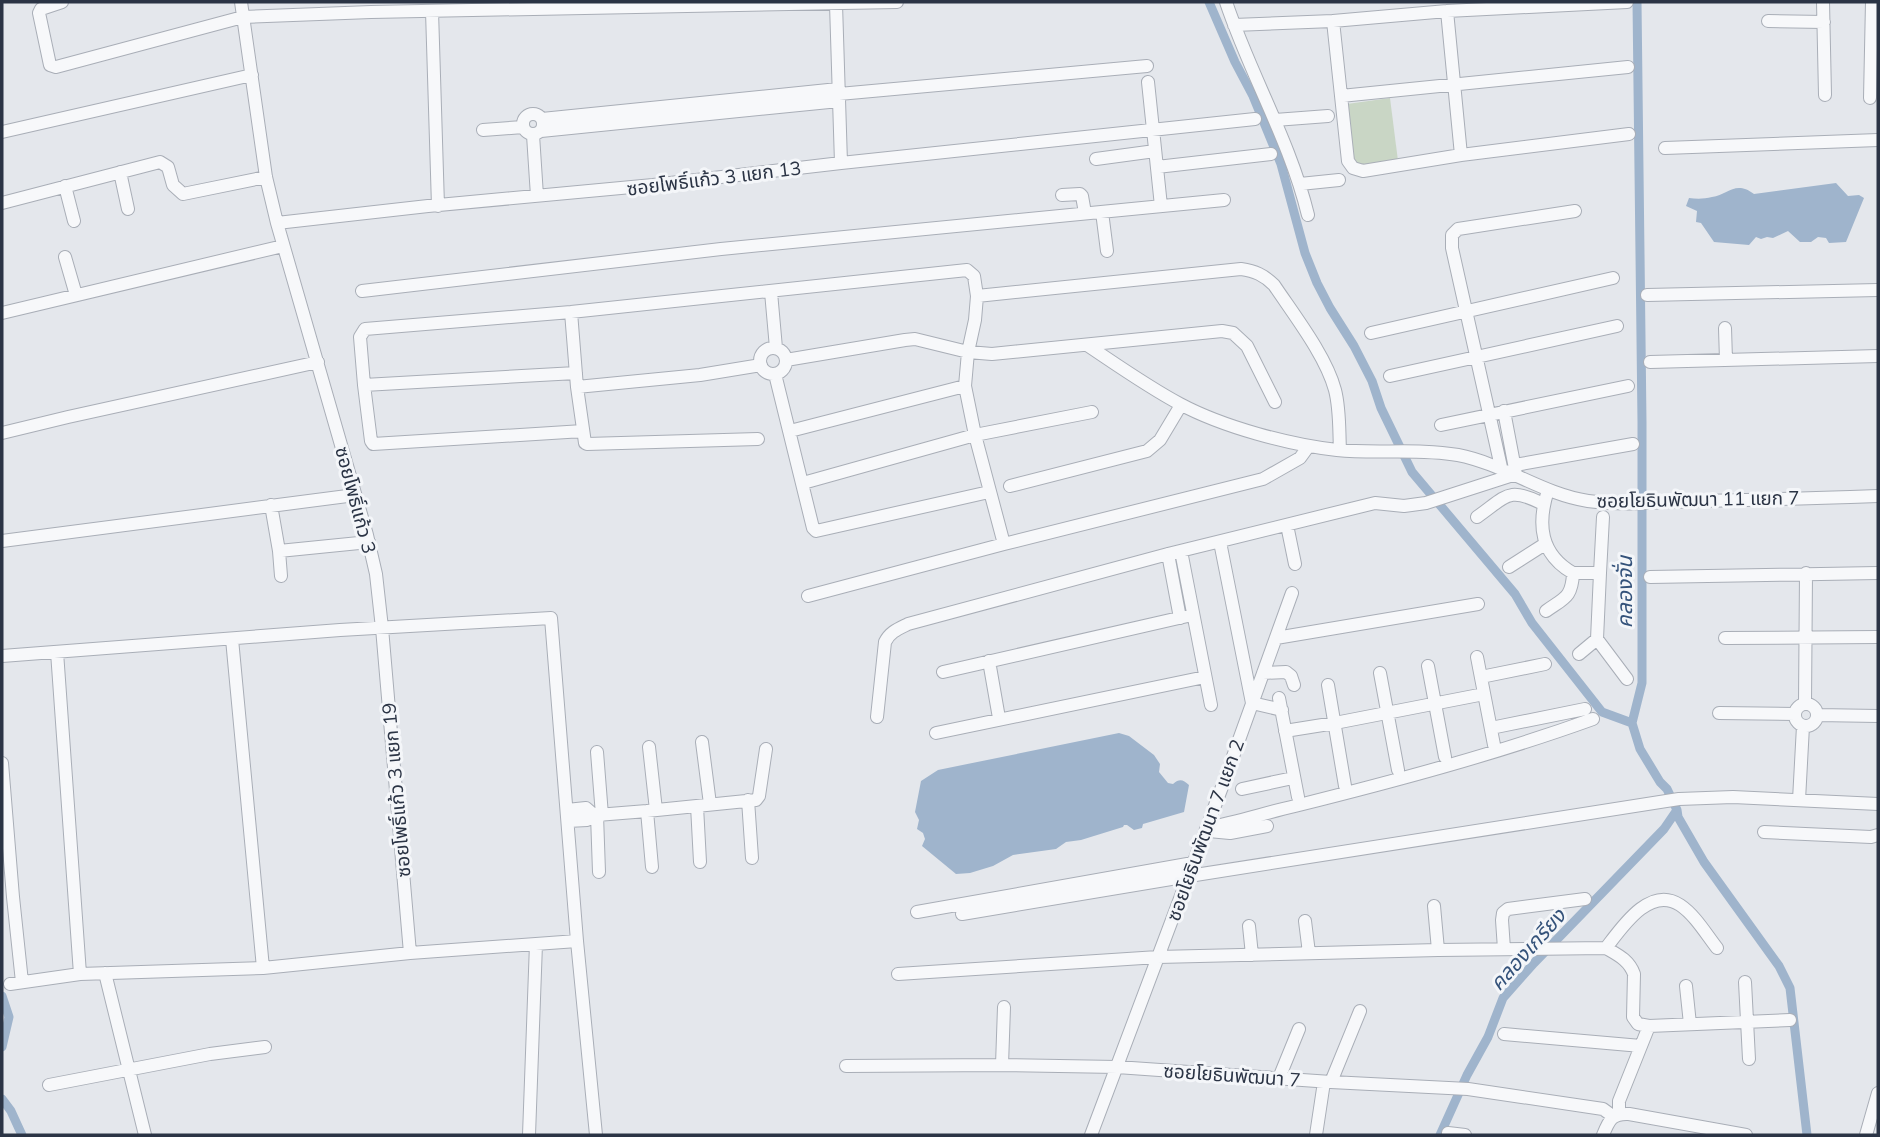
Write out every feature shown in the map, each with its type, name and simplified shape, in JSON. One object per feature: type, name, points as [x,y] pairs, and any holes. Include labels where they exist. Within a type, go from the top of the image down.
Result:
[{"type":"street","points":[[62,2],[44,7],[39,13],[50,65],[56,67],[243,17],[897,2]]},
{"type":"street","name":"ซอยโพธิ์แก้ว 3","points":[[241,2],[266,177],[283,246],[369,542],[376,574],[382,628]]},
{"type":"street","points":[[1226,2],[1300,184],[1308,215]]},
{"type":"street","points":[[1234,25],[1627,2]]},
{"type":"street","points":[[1824,2],[1825,95]]},
{"type":"street","points":[[1870,98],[1872,2]]},
{"type":"street","points":[[836,4],[841,163]]},
{"type":"street","points":[[432,11],[438,206]]},
{"type":"street","points":[[1447,11],[1461,155]]},
{"type":"street","points":[[1333,20],[1348,161],[1353,168],[1363,171],[1461,155],[1629,134]]},
{"type":"street","points":[[1768,21],[1824,22]]},
{"type":"street","points":[[484,130],[535,128],[838,94],[1147,66]]},
{"type":"street","points":[[1341,96],[1628,67]]},
{"type":"street","points":[[2,132],[251,75]]},
{"type":"street","points":[[1148,82],[1161,206]]},
{"type":"street","points":[[1275,120],[1328,116]]},
{"type":"street","name":"ซอยโพธิ์แก้ว 3 แยก 13","points":[[277,223],[1255,119]]},
{"type":"street","points":[[535,128],[537,196]]},
{"type":"street","points":[[1665,148],[1878,140]]},
{"type":"street","points":[[1097,159],[1155,151]]},
{"type":"street","points":[[1157,167],[1271,154]]},
{"type":"street","points":[[2,202],[160,162],[169,167],[173,185],[183,194],[266,177]]},
{"type":"street","points":[[120,172],[128,209]]},
{"type":"street","points":[[1300,184],[1339,180]]},
{"type":"street","points":[[65,186],[74,221]]},
{"type":"street","points":[[1062,195],[1080,194],[1085,213]]},
{"type":"street","points":[[362,291],[721,249],[1224,200]]},
{"type":"street","points":[[1501,467],[1452,248],[1452,235],[1458,229],[1575,211]]},
{"type":"street","points":[[1102,212],[1107,251]]},
{"type":"street","points":[[2,313],[283,246]]},
{"type":"street","points":[[65,257],[76,295]]},
{"type":"street","points":[[976,296],[1241,269],[1255,271],[1274,285],[1325,364],[1335,388],[1340,450]]},
{"type":"street","points":[[583,431],[373,444],[363,385],[360,337],[365,329],[571,312],[967,270],[974,276],[976,296],[965,386],[989,492],[1004,544]]},
{"type":"street","points":[[1371,333],[1613,278]]},
{"type":"street","points":[[1647,295],[1878,290]]},
{"type":"street","points":[[771,292],[775,348]]},
{"type":"street","points":[[571,312],[585,443],[590,445],[758,439]]},
{"type":"street","points":[[1390,376],[1617,326]]},
{"type":"street","points":[[1725,328],[1726,360]]},
{"type":"street","points":[[786,359],[895,340],[915,340],[968,352],[992,354],[1222,331],[1233,333],[1247,346],[1275,402]]},
{"type":"street","name":"ซอยโยธินพัฒนา 11 แยก 7","points":[[1087,345],[1181,405],[1216,420],[1308,447],[1458,455],[1515,469],[1548,490],[1588,501],[1632,504],[1878,496]]},
{"type":"street","points":[[775,348],[784,353],[786,359],[784,369],[775,374],[766,372],[761,365],[765,351],[775,348]]},
{"type":"street","points":[[1650,362],[1878,356]]},
{"type":"street","points":[[2,433],[318,362]]},
{"type":"street","points":[[577,387],[700,375],[761,365]]},
{"type":"street","points":[[363,385],[576,373]]},
{"type":"street","points":[[775,374],[813,528],[817,532],[989,492]]},
{"type":"street","points":[[790,431],[965,386]]},
{"type":"street","points":[[1441,425],[1628,386]]},
{"type":"street","points":[[1010,486],[1147,451],[1160,440],[1181,405]]},
{"type":"street","points":[[1504,411],[1515,469]]},
{"type":"street","points":[[803,483],[975,435],[1092,412]]},
{"type":"street","points":[[877,717],[885,642],[888,635],[908,624],[1174,552],[1375,503],[1404,506],[1426,503],[1515,469],[1633,444]]},
{"type":"street","points":[[808,596],[1263,479],[1300,458],[1308,447]]},
{"type":"street","points":[[1548,490],[1543,504],[1545,544],[1556,562],[1573,573],[1600,573]]},
{"type":"street","points":[[1477,517],[1514,494],[1527,496],[1543,504]]},
{"type":"street","points":[[2,541],[355,495]]},
{"type":"street","points":[[271,505],[281,576]]},
{"type":"street","points":[[1603,517],[1597,639],[1627,679]]},
{"type":"street","points":[[1287,525],[1295,564]]},
{"type":"street","points":[[1220,541],[1252,703],[1280,704],[1298,797]]},
{"type":"street","points":[[279,551],[369,542]]},
{"type":"street","points":[[1509,567],[1545,544]]},
{"type":"street","points":[[1174,552],[1186,616],[1211,705]]},
{"type":"street","points":[[1546,611],[1570,593],[1573,573]]},
{"type":"street","points":[[1805,703],[1806,573]]},
{"type":"street","points":[[1650,577],[1878,573]]},
{"type":"street","name":"ซอยโยธินพัฒนา 7 แยก 2","points":[[1091,1135],[1292,593]]},
{"type":"street","points":[[1276,638],[1478,604]]},
{"type":"street","points":[[943,672],[1186,616]]},
{"type":"street","points":[[2,656],[551,618],[577,941],[596,1135]]},
{"type":"street","name":"ซอยโพธิ์แก้ว 3 แยก 19","points":[[382,628],[410,953]]},
{"type":"street","points":[[1725,638],[1878,637]]},
{"type":"street","points":[[232,639],[263,968]]},
{"type":"street","points":[[1579,654],[1597,639]]},
{"type":"street","points":[[57,652],[80,974]]},
{"type":"street","points":[[1476,657],[1494,745]]},
{"type":"street","points":[[989,661],[999,719]]},
{"type":"street","points":[[1480,677],[1545,664]]},
{"type":"street","points":[[1428,666],[1445,757]]},
{"type":"street","points":[[1263,674],[1286,672],[1291,676],[1294,685]]},
{"type":"street","points":[[1380,673],[1398,770]]},
{"type":"street","points":[[936,733],[1205,677]]},
{"type":"street","points":[[1328,685],[1345,786]]},
{"type":"street","points":[[1285,731],[1484,694]]},
{"type":"street","points":[[1803,726],[1796,720],[1797,708],[1805,703],[1812,705],[1817,715]]},
{"type":"street","points":[[1719,713],[1795,714]]},
{"type":"street","points":[[1206,829],[1347,794],[1506,748],[1589,714],[1491,728]]},
{"type":"street","points":[[1817,715],[1878,716]]},
{"type":"street","points":[[1803,726],[1813,724],[1817,715]]},
{"type":"street","points":[[1799,800],[1803,726]]},
{"type":"street","points":[[700,862],[704,805],[702,742]]},
{"type":"street","points":[[649,747],[652,867]]},
{"type":"street","points":[[568,815],[587,820],[598,815],[755,800],[760,796],[766,749]]},
{"type":"street","points":[[597,752],[599,872]]},
{"type":"street","points":[[2,763],[16,983],[80,974],[263,968],[410,953],[577,941]]},
{"type":"street","points":[[1241,789],[1293,778]]},
{"type":"street","points":[[917,912],[1191,869],[1679,799],[1715,797],[1878,804]]},
{"type":"street","points":[[748,800],[752,858]]},
{"type":"street","points":[[1206,829],[1230,833],[1267,826]]},
{"type":"street","points":[[1765,832],[1871,837],[1878,835]]},
{"type":"street","points":[[962,914],[1191,869]]},
{"type":"street","points":[[1504,949],[1502,920],[1503,913],[1508,909],[1585,899]]},
{"type":"street","points":[[1606,948],[1629,921],[1651,903],[1660,900],[1678,903],[1688,911],[1717,948]]},
{"type":"street","points":[[1434,906],[1438,950]]},
{"type":"street","points":[[1306,921],[1309,953]]},
{"type":"street","points":[[1249,926],[1252,954]]},
{"type":"street","points":[[529,1135],[536,944]]},
{"type":"street","points":[[898,974],[1158,957],[1606,948],[1627,961],[1632,968],[1633,1017],[1638,1024],[1649,1026],[1790,1020]]},
{"type":"street","points":[[105,973],[145,1135]]},
{"type":"street","points":[[1745,982],[1749,1059]]},
{"type":"street","points":[[1686,986],[1690,1024]]},
{"type":"street","points":[[1002,1065],[1004,1007]]},
{"type":"street","points":[[1316,1135],[1328,1082],[1360,1011]]},
{"type":"street","points":[[1603,1135],[1616,1115],[1649,1026]]},
{"type":"street","points":[[1279,1078],[1299,1029]]},
{"type":"street","points":[[1504,1034],[1641,1046]]},
{"type":"street","points":[[49,1085],[210,1054],[265,1047]]},
{"type":"street","name":"ซอยโยธินพัฒนา 7","points":[[846,1066],[1117,1067],[1462,1089],[1603,1109],[1616,1115],[1629,1114],[1715,1133],[1746,1135]]},
{"type":"street","points":[[1866,1135],[1878,1093]]},
{"type":"street","points":[[1448,1133],[1465,1135]]},
{"type":"green space","points":[[1390,98],[1398,161],[1355,166],[1347,104]]},
{"type":"water","points":[[1836,183],[1848,196],[1859,195],[1864,198],[1846,242],[1829,243],[1826,238],[1818,237],[1811,242],[1800,242],[1788,231],[1773,238],[1756,237],[1749,245],[1714,242],[1701,223],[1696,222],[1697,211],[1686,206],[1689,198],[1709,198],[1737,188],[1754,194]]},
{"type":"water","points":[[1119,733],[1129,736],[1154,755],[1160,764],[1159,772],[1168,783],[1181,780],[1189,785],[1184,812],[1143,824],[1142,828],[1134,830],[1124,825],[1081,840],[1066,842],[1056,849],[1013,855],[993,866],[970,873],[956,874],[922,846],[925,839],[923,833],[917,829],[919,820],[915,812],[921,781],[938,770]]},
{"type":"waterway","points":[[1209,2],[1281,164],[1305,253],[1317,283],[1372,381],[1381,408],[1412,472],[1515,594],[1532,623],[1602,712],[1632,723]]},
{"type":"waterway","name":"คลองจั่น","points":[[1637,2],[1642,683],[1632,723],[1640,749],[1667,789],[1678,817],[1704,862],[1779,966],[1790,988],[1807,1135]]},
{"type":"waterway","name":"คลองเกรียง","points":[[1440,1135],[1467,1075],[1488,1037],[1503,998],[1664,829],[1677,810]]},
{"type":"waterway","points":[[2,996],[9,1017],[2,1047]]},
{"type":"waterway","points":[[2,1099],[22,1135]]}]
